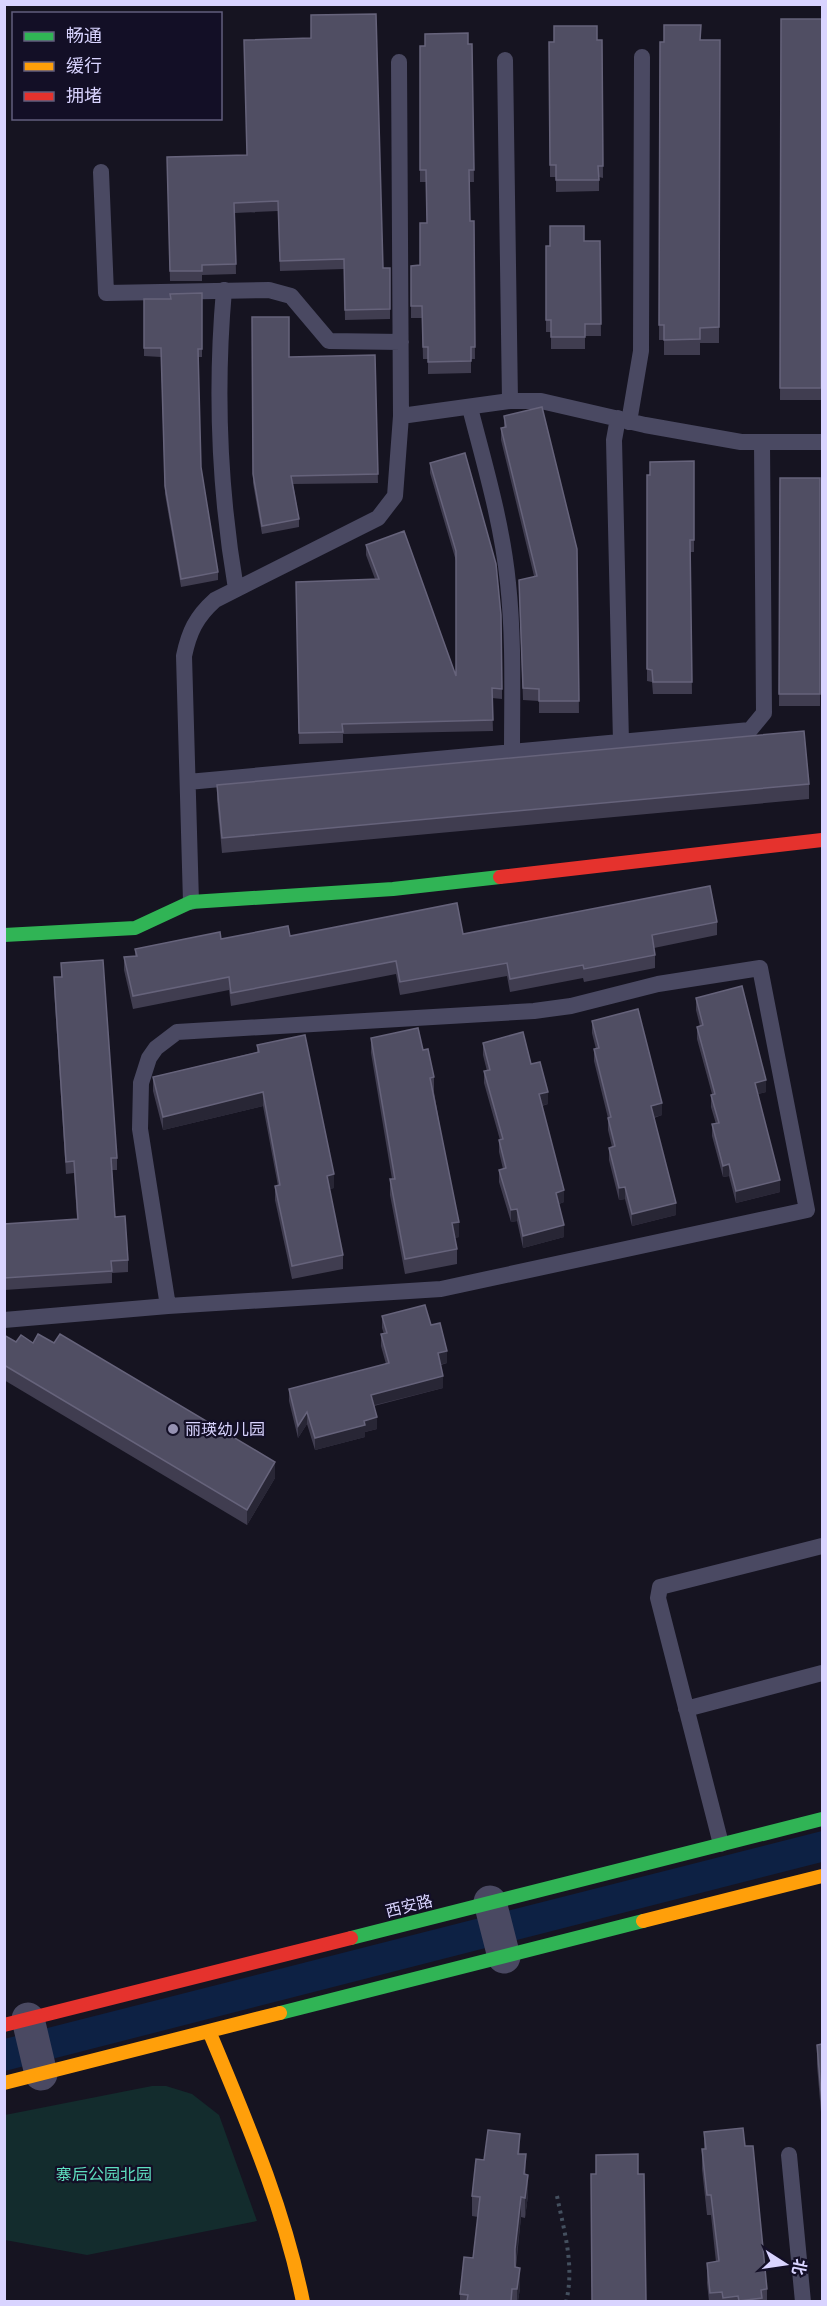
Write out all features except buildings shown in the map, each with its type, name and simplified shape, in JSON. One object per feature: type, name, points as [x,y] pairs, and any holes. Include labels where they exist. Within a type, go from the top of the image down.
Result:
[{"type":"street","points":[[4,935],[135,928],[191,902],[393,889],[822,840]]},
{"type":"street","name":"西安路","points":[[4,2083],[28,2041],[491,1907],[822,1819]]},
{"type":"street","name":"西安路","points":[[28,2041],[209,2031],[503,1952],[822,1876]]},
{"type":"street","points":[[491,1907],[503,1952]]},
{"type":"street","points":[[209,2031],[277,2198],[290,2241],[303,2301]]},
{"type":"lane","points":[[621,742],[614,440],[624,420],[641,351],[642,57]]},
{"type":"lane","points":[[505,60],[510,401]]},
{"type":"lane","points":[[191,902],[184,657],[189,633],[203,610],[214,600],[378,518],[395,496],[401,416],[399,62]]},
{"type":"lane","points":[[100,172],[106,292],[269,290],[291,296],[328,341],[401,342]]},
{"type":"lane","points":[[224,290],[218,438],[224,509],[236,589]]},
{"type":"lane","points":[[401,416],[510,401],[541,400],[624,420],[741,442],[822,442]]},
{"type":"lane","points":[[470,408],[498,519],[508,580],[512,633],[513,752]]},
{"type":"lane","points":[[188,782],[750,730],[764,714],[762,442]]},
{"type":"lane","points":[[4,1320],[168,1306],[441,1289],[807,1210],[760,968],[658,984],[571,1006],[534,1011],[177,1032],[156,1048],[149,1058],[141,1083],[140,1129],[168,1306]]},
{"type":"lane","points":[[721,1844],[658,1598],[660,1587],[822,1546]]},
{"type":"lane","points":[[686,1709],[822,1673]]},
{"type":"lane","points":[[789,2155],[803,2301]]},
{"type":"path","points":[[557,2196],[569,2263],[566,2301]]},
{"type":"green space","name":"寨后公园北园","points":[[152,2086],[166,2086],[192,2094],[219,2115],[257,2221],[87,2255],[5,2240],[5,2115]]},
{"type":"water","points":[[822,1831],[822,1862],[5,2071],[4,2039]]},
{"type":"traffic: fast","points":[[4,935],[135,928],[191,902],[393,889],[500,877]]},
{"type":"traffic: fast","points":[[351,1938],[822,1819]]},
{"type":"traffic: fast","points":[[280,2013],[643,1921]]},
{"type":"traffic: slow","points":[[643,1921],[822,1876]]},
{"type":"traffic: slow","points":[[4,2083],[280,2013]]},
{"type":"traffic: slow","points":[[209,2031],[275,2198],[303,2302]]},
{"type":"traffic: jam","points":[[500,877],[822,840]]},
{"type":"traffic: jam","points":[[4,2025],[351,1938]]},
{"type":"place","name":"丽瑛幼儿园","points":[[173,1429]]}]
